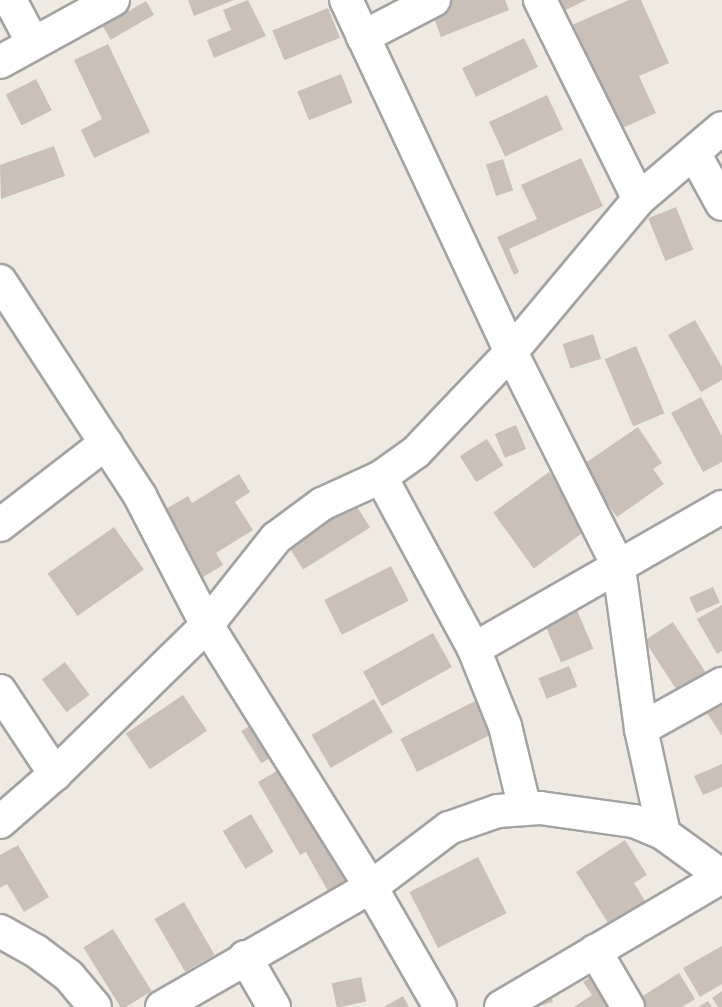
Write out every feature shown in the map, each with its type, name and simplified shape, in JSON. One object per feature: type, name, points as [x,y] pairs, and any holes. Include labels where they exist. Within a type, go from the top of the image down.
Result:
[{"type":"street","points":[[10,0],[33,43]]},
{"type":"street","points":[[0,62],[113,0]]},
{"type":"street","points":[[345,0],[511,352],[619,568],[641,729],[664,834]]},
{"type":"street","points":[[363,37],[434,0]]},
{"type":"street","points":[[540,0],[639,200]]},
{"type":"street","points":[[0,822],[56,774],[207,625],[251,566],[298,519],[381,477],[416,452],[511,352],[639,200],[722,128]]},
{"type":"street","points":[[694,153],[722,204]]},
{"type":"street","points":[[0,281],[140,496],[207,625],[371,887],[440,1007]]},
{"type":"street","points":[[0,525],[106,443]]},
{"type":"street","points":[[381,477],[474,649],[504,726],[525,809]]},
{"type":"street","points":[[474,649],[722,507]]},
{"type":"street","points":[[641,729],[722,684]]},
{"type":"street","points":[[0,691],[56,774]]},
{"type":"street","points":[[162,1007],[245,957],[371,887],[449,828],[498,812],[525,809],[590,813],[634,821],[664,834],[722,876],[501,1007]]},
{"type":"street","points":[[0,931],[36,951],[69,976],[95,1007]]},
{"type":"street","points":[[595,951],[628,1007]]},
{"type":"street","points":[[245,957],[274,1007]]},
{"type":"building","points":[[188,0],[234,0],[194,16]]},
{"type":"building","points":[[248,0],[266,36],[214,58],[207,40],[231,30],[223,10]]},
{"type":"building","points":[[442,0],[505,0],[509,10],[441,37],[429,5]]},
{"type":"building","points":[[549,0],[586,0],[556,15]]},
{"type":"building","points":[[629,0],[641,0],[669,63],[639,76],[656,113],[618,130],[572,25]]},
{"type":"building","points":[[146,1],[154,15],[111,40],[103,26]]},
{"type":"building","points":[[328,8],[340,38],[284,60],[272,30]]},
{"type":"building","points":[[524,38],[538,67],[476,97],[462,68]]},
{"type":"building","points":[[108,44],[150,132],[94,158],[81,130],[102,119],[74,60]]},
{"type":"building","points":[[341,74],[353,103],[309,120],[297,92]]},
{"type":"building","points":[[36,79],[52,110],[22,126],[6,94]]},
{"type":"building","points":[[547,95],[563,129],[505,156],[489,122]]},
{"type":"building","points":[[54,146],[65,176],[1,199],[0,165]]},
{"type":"building","points":[[581,158],[603,206],[509,249],[519,272],[514,275],[497,237],[537,219],[521,185]]},
{"type":"building","points":[[503,159],[513,190],[496,196],[486,165]]},
{"type":"building","points":[[676,207],[693,250],[665,261],[648,218]]},
{"type":"building","points":[[695,320],[722,367],[722,380],[701,392],[668,335]]},
{"type":"building","points":[[593,334],[601,359],[571,369],[563,344]]},
{"type":"building","points":[[636,346],[665,413],[633,426],[605,359]]},
{"type":"building","points":[[701,397],[722,436],[722,462],[703,472],[671,413]]},
{"type":"building","points":[[516,425],[526,449],[505,458],[495,434]]},
{"type":"building","points":[[638,427],[662,463],[653,469],[664,484],[617,517],[581,466]]},
{"type":"building","points":[[487,439],[503,465],[476,482],[460,456]]},
{"type":"building","points":[[549,472],[590,528],[534,568],[493,513]]},
{"type":"building","points":[[239,474],[250,492],[235,502],[253,530],[216,553],[223,565],[200,579],[159,513],[188,496],[192,503]]},
{"type":"building","points":[[351,497],[370,528],[303,569],[284,539]]},
{"type":"building","points":[[114,527],[144,570],[77,616],[48,573]]},
{"type":"building","points":[[391,566],[409,601],[342,635],[324,600]]},
{"type":"building","points":[[713,587],[720,603],[696,613],[689,598]]},
{"type":"building","points":[[573,601],[593,649],[561,663],[541,615]]},
{"type":"building","points":[[722,605],[722,651],[717,654],[697,619]]},
{"type":"building","points":[[673,622],[707,675],[679,693],[644,641]]},
{"type":"building","points":[[433,633],[452,667],[382,706],[363,672]]},
{"type":"building","points":[[65,662],[90,695],[67,712],[42,679]]},
{"type":"building","points":[[569,666],[577,686],[547,699],[538,678]]},
{"type":"building","points":[[183,695],[207,731],[150,769],[126,734]]},
{"type":"building","points":[[374,699],[393,732],[331,768],[312,735]]},
{"type":"building","points":[[477,700],[494,733],[417,772],[400,739]]},
{"type":"building","points":[[722,704],[722,736],[707,713]]},
{"type":"building","points":[[259,720],[279,752],[261,763],[241,731]]},
{"type":"building","points":[[722,764],[722,787],[703,795],[694,776]]},
{"type":"building","points":[[287,765],[353,883],[330,895],[306,852],[300,855],[258,782]]},
{"type":"building","points":[[251,814],[274,852],[245,869],[223,831]]},
{"type":"building","points":[[625,840],[647,875],[634,883],[647,904],[610,926],[576,872]]},
{"type":"building","points":[[18,845],[49,897],[24,912],[7,884],[0,888],[0,855]]},
{"type":"building","points":[[478,857],[507,913],[438,948],[409,892]]},
{"type":"building","points":[[184,902],[214,955],[185,972],[155,919]]},
{"type":"building","points":[[113,929],[152,991],[126,1007],[120,1007],[83,948]]},
{"type":"building","points":[[722,946],[722,984],[700,997],[683,968]]},
{"type":"building","points":[[598,972],[622,1007],[574,1007],[592,995],[583,982]]},
{"type":"building","points":[[679,973],[695,999],[682,1007],[631,1007],[630,1004]]},
{"type":"building","points":[[361,977],[366,1001],[337,1007],[332,983]]},
{"type":"building","points":[[547,988],[553,1002],[536,1007],[530,995]]},
{"type":"building","points":[[722,991],[722,1007],[718,1007],[712,998]]},
{"type":"building","points":[[403,996],[409,1007],[384,1007]]},
{"type":"building","points":[[708,1001],[712,1007],[698,1007]]}]
